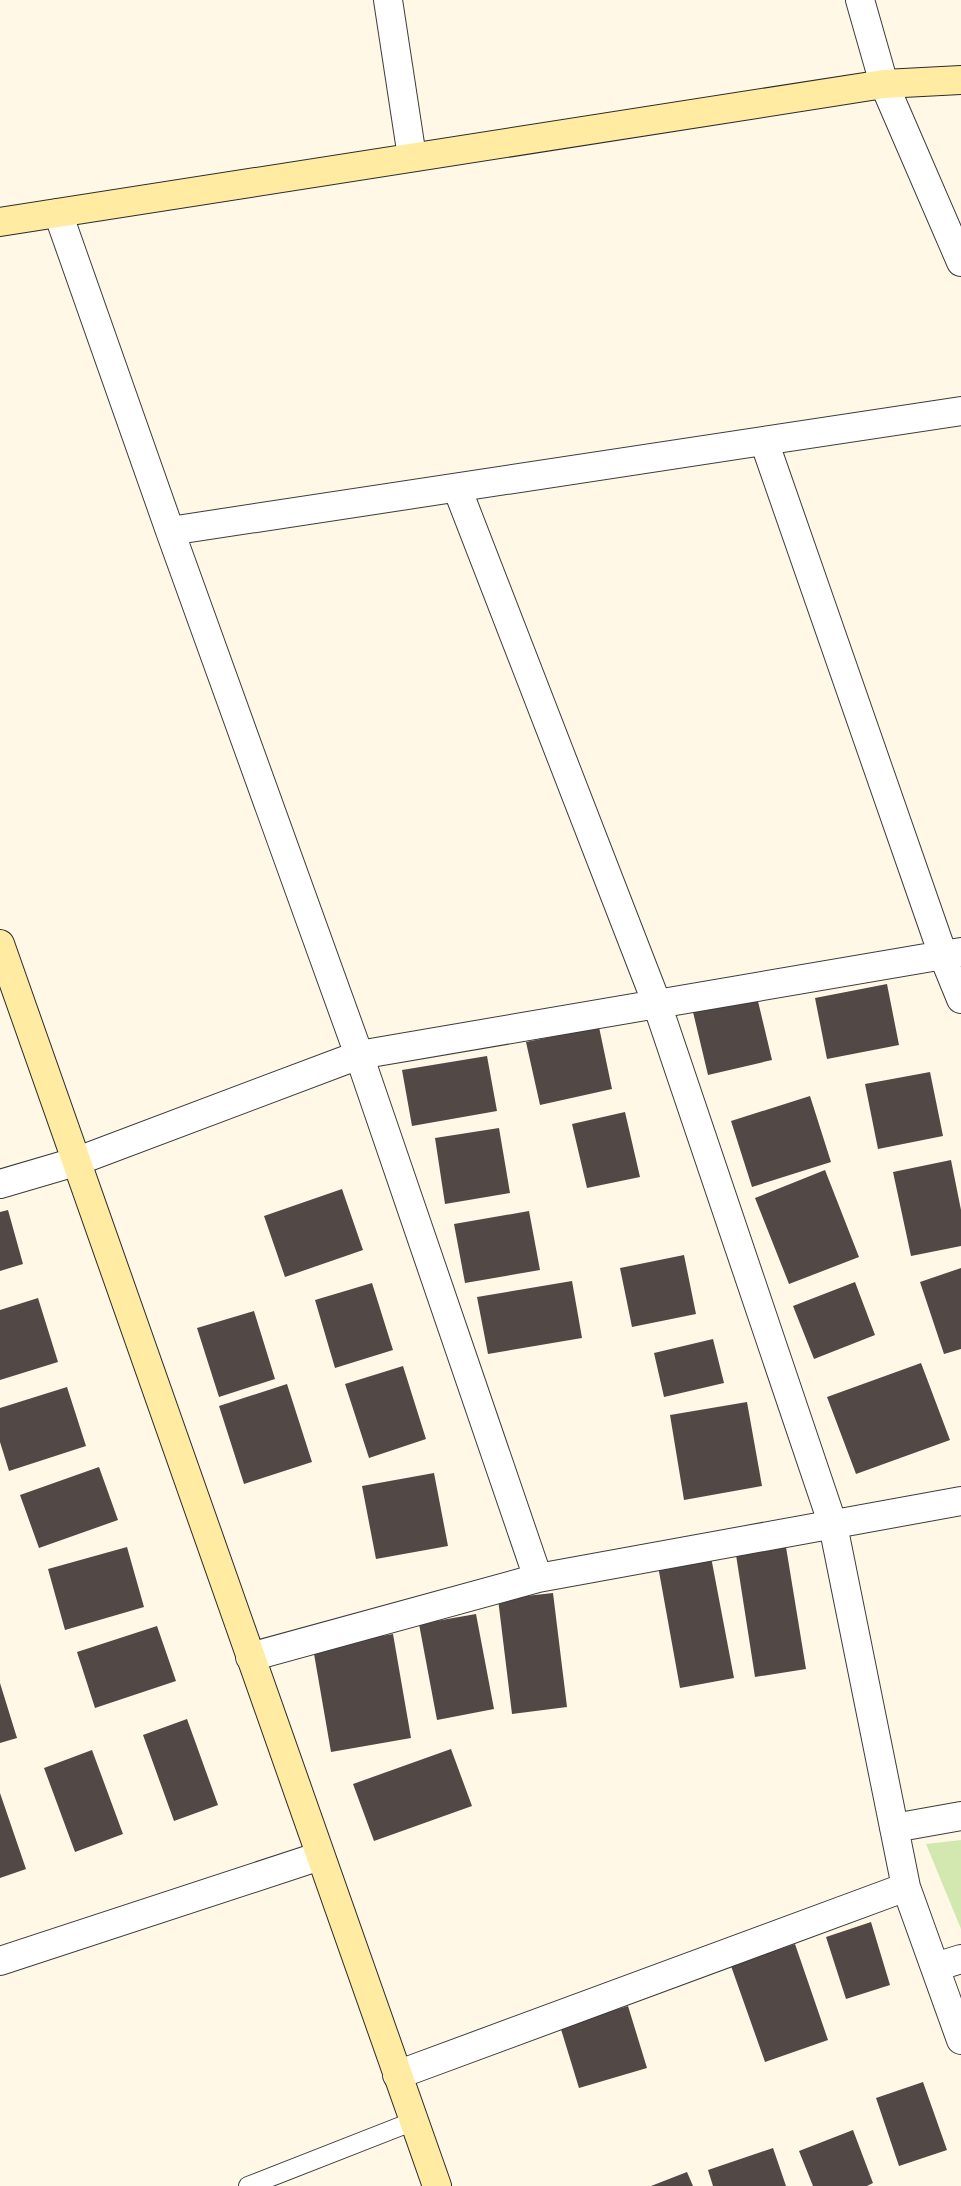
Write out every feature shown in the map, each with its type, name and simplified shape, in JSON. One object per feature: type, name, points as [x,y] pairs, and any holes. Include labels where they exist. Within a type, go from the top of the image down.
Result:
[{"type":"street","points":[[388,0],[412,157]]},
{"type":"street","points":[[860,0],[884,84],[961,262]]},
{"type":"street","points":[[0,222],[884,84],[961,80]]},
{"type":"street","points":[[58,213],[170,531],[359,1055],[538,1578]]},
{"type":"street","points":[[170,531],[961,411]]},
{"type":"street","points":[[764,441],[952,953],[961,999]]},
{"type":"street","points":[[457,488],[657,1004],[833,1525],[906,1887],[961,2040]]},
{"type":"street","points":[[0,944],[436,2186]]},
{"type":"street","points":[[0,1184],[75,1162],[359,1055],[952,953]]},
{"type":"street","points":[[250,1657],[538,1578],[961,1501]]},
{"type":"street","points":[[894,1828],[961,1816]]},
{"type":"street","points":[[0,1961],[320,1856]]},
{"type":"street","points":[[397,2074],[906,1887]]},
{"type":"street","points":[[935,1967],[961,1959]]},
{"type":"lane","points":[[248,2186],[414,2122]]},
{"type":"green space","points":[[961,1840],[961,1929],[926,1844]]},
{"type":"building","points":[[887,984],[899,1045],[827,1059],[815,998]]},
{"type":"building","points":[[757,997],[772,1060],[708,1075],[693,1012]]},
{"type":"building","points":[[599,1027],[612,1089],[540,1105],[526,1042]]},
{"type":"building","points":[[487,1056],[497,1111],[412,1126],[402,1070]]},
{"type":"building","points":[[930,1072],[943,1136],[878,1149],[865,1084]]},
{"type":"building","points":[[810,1096],[831,1162],[752,1187],[731,1121]]},
{"type":"building","points":[[625,1112],[640,1177],[587,1188],[572,1124]]},
{"type":"building","points":[[499,1128],[510,1193],[445,1204],[435,1138]]},
{"type":"building","points":[[951,1160],[961,1210],[961,1246],[911,1256],[893,1172]]},
{"type":"building","points":[[825,1170],[859,1257],[789,1284],[755,1198]]},
{"type":"building","points":[[342,1189],[363,1250],[285,1277],[264,1216]]},
{"type":"building","points":[[8,1210],[23,1264],[0,1271],[0,1212]]},
{"type":"building","points":[[529,1211],[540,1270],[465,1283],[454,1224]]},
{"type":"building","points":[[684,1255],[696,1314],[632,1327],[620,1268]]},
{"type":"building","points":[[961,1268],[961,1349],[944,1354],[920,1282]]},
{"type":"building","points":[[572,1281],[582,1338],[488,1354],[477,1297]]},
{"type":"building","points":[[855,1282],[875,1335],[814,1359],[793,1306]]},
{"type":"building","points":[[372,1283],[393,1350],[335,1368],[315,1300]]},
{"type":"building","points":[[38,1298],[58,1362],[0,1380],[0,1310]]},
{"type":"building","points":[[254,1311],[275,1379],[219,1397],[197,1328]]},
{"type":"building","points":[[713,1339],[724,1383],[664,1397],[654,1353]]},
{"type":"building","points":[[921,1363],[950,1440],[856,1474],[827,1397]]},
{"type":"building","points":[[403,1366],[426,1439],[369,1458],[345,1384]]},
{"type":"building","points":[[287,1384],[312,1462],[244,1484],[219,1406]]},
{"type":"building","points":[[67,1387],[86,1446],[9,1471],[0,1442],[0,1408]]},
{"type":"building","points":[[747,1402],[762,1486],[684,1500],[670,1415]]},
{"type":"building","points":[[99,1467],[118,1520],[39,1548],[20,1495]]},
{"type":"building","points":[[434,1473],[448,1546],[376,1559],[362,1486]]},
{"type":"building","points":[[127,1547],[144,1607],[65,1630],[48,1569]]},
{"type":"building","points":[[786,1547],[806,1669],[755,1677],[736,1555]]},
{"type":"building","points":[[711,1557],[734,1678],[680,1688],[658,1566]]},
{"type":"building","points":[[553,1593],[567,1707],[512,1714],[498,1599]]},
{"type":"building","points":[[476,1614],[494,1709],[437,1720],[419,1624]]},
{"type":"building","points":[[157,1626],[176,1681],[95,1708],[77,1652]]},
{"type":"building","points":[[393,1634],[411,1738],[331,1752],[313,1648]]},
{"type":"building","points":[[0,1683],[17,1738],[0,1743]]},
{"type":"building","points":[[187,1719],[218,1805],[174,1821],[143,1735]]},
{"type":"building","points":[[451,1749],[472,1806],[374,1841],[353,1784]]},
{"type":"building","points":[[92,1750],[123,1834],[75,1852],[44,1768]]},
{"type":"building","points":[[0,1793],[26,1869],[0,1878]]},
{"type":"building","points":[[871,1922],[890,1985],[846,1999],[826,1937]]},
{"type":"building","points":[[795,1944],[828,2040],[765,2062],[731,1966]]},
{"type":"building","points":[[628,2006],[647,2068],[579,2088],[560,2026]]},
{"type":"building","points":[[923,2082],[947,2150],[899,2166],[876,2098]]},
{"type":"building","points":[[853,2130],[873,2183],[867,2186],[813,2186],[799,2151]]},
{"type":"building","points":[[773,2148],[786,2186],[713,2186],[708,2170]]},
{"type":"building","points":[[687,2172],[693,2186],[651,2186]]}]
